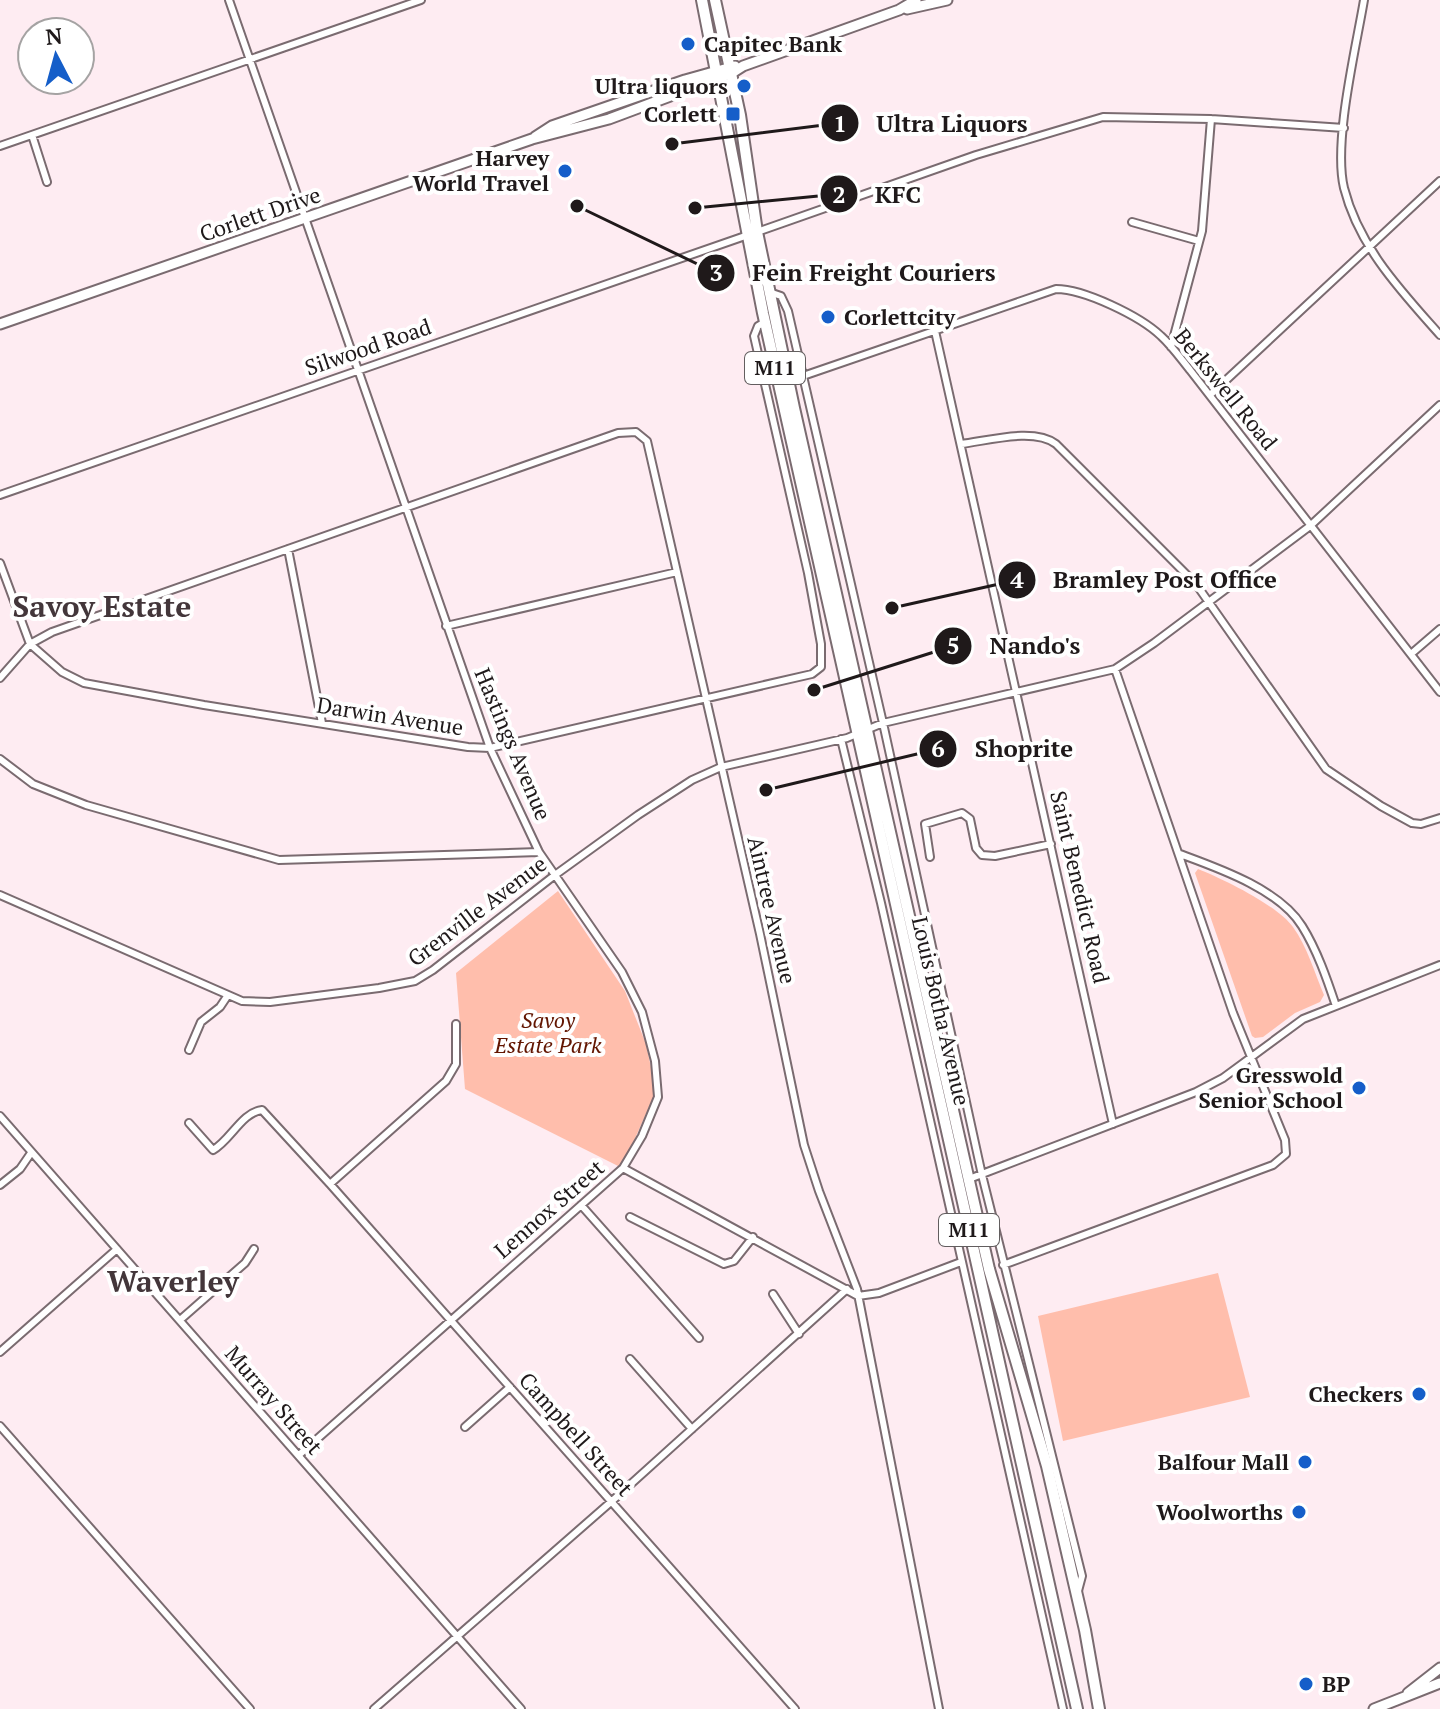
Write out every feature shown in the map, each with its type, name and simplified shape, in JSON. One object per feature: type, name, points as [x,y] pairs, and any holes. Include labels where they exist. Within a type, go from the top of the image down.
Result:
[{"type":"main road","name":"Louis Botha Avenue","points":[[702,0],[752,234],[769,292],[869,731],[1077,1709]]},
{"type":"main road","name":"Louis Botha Avenue","points":[[715,0],[744,135],[752,234],[765,322],[857,735],[964,1180],[1047,1466],[1092,1663],[1099,1709]]},
{"type":"main road","points":[[899,10],[916,0]]},
{"type":"main road","points":[[899,10],[947,0]]},
{"type":"main road","name":"Corlett Drive","points":[[0,324],[532,139],[609,119],[717,74],[899,10]]},
{"type":"main road","points":[[1406,1696],[1440,1668]]},
{"type":"main road","points":[[1374,1709],[1440,1683]]},
{"type":"street","name":"Hastings Avenue","points":[[229,0],[490,748],[539,852],[631,987],[642,1012],[655,1061],[658,1084],[656,1103],[642,1136],[623,1168]]},
{"type":"street","points":[[0,146],[421,0]]},
{"type":"street","points":[[1364,0],[1344,128],[1344,188],[1369,248],[1392,280],[1440,335]]},
{"type":"street","name":"Silwood Road","points":[[0,495],[976,155],[1094,119],[1125,116],[1211,119],[1344,128]]},
{"type":"street","points":[[1171,347],[1199,241],[1205,205],[1211,119]]},
{"type":"street","points":[[32,135],[47,182]]},
{"type":"street","points":[[1210,395],[1440,181]]},
{"type":"street","points":[[1132,222],[1199,241]]},
{"type":"street","name":"Berkswell Road","points":[[803,376],[1033,295],[1063,289],[1136,318],[1161,335],[1171,347],[1440,692]]},
{"type":"street","name":"Louis Botha Avenue","points":[[769,292],[781,296],[786,304],[883,723],[982,1175],[1082,1576],[1077,1594]]},
{"type":"street","name":"Louis Botha Avenue","points":[[765,322],[758,326],[754,336],[821,644],[821,667],[816,672]]},
{"type":"street","name":"Saint Benedict Road","points":[[935,331],[1113,1124]]},
{"type":"street","points":[[1003,1265],[1273,1165],[1285,1157],[1286,1145],[1233,1013],[1115,669],[1310,526],[1440,405]]},
{"type":"street","name":"Aintree Avenue","points":[[406,509],[618,433],[642,435],[651,450],[804,1145],[858,1296],[939,1709]]},
{"type":"street","points":[[961,444],[1032,435],[1050,439],[1210,602],[1329,772],[1412,823],[1421,824],[1440,818]]},
{"type":"street","points":[[0,678],[30,644],[52,632],[406,509]]},
{"type":"street","points":[[288,549],[322,723]]},
{"type":"street","name":"Darwin Avenue","points":[[0,563],[30,644],[62,672],[84,683],[468,747],[490,748],[816,672]]},
{"type":"street","points":[[806,566],[820,564]]},
{"type":"street","points":[[832,573],[847,569]]},
{"type":"street","points":[[446,626],[677,572]]},
{"type":"street","points":[[1411,654],[1440,629]]},
{"type":"street","points":[[821,644],[837,641]]},
{"type":"street","name":"Grenville Avenue","points":[[0,895],[228,995],[255,1003],[407,984],[433,970],[555,875],[658,801],[721,767],[857,735],[883,723],[1115,669]]},
{"type":"street","name":"Louis Botha Avenue","points":[[841,739],[881,903],[1063,1709]]},
{"type":"street","points":[[0,759],[33,784],[86,805],[279,860],[539,852]]},
{"type":"street","points":[[930,857],[925,824],[962,813],[968,815],[976,848],[982,855],[995,856],[1051,844]]},
{"type":"street","points":[[1180,854],[1243,881],[1290,912],[1310,942],[1336,1006]]},
{"type":"street","points":[[964,1180],[1196,1092],[1251,1058],[1298,1023],[1440,965]]},
{"type":"street","points":[[189,1050],[201,1022],[220,1007],[228,995]]},
{"type":"street","points":[[330,1184],[446,1081],[456,1064],[456,1024]]},
{"type":"street","name":"Campbell Street","points":[[189,1123],[213,1150],[252,1113],[262,1110],[795,1709]]},
{"type":"street","name":"Murray Street","points":[[0,1116],[521,1709]]},
{"type":"street","points":[[0,1185],[20,1169],[31,1153]]},
{"type":"street","name":"Lennox Street","points":[[299,1455],[623,1168],[858,1296]]},
{"type":"street","points":[[581,1205],[699,1338]]},
{"type":"street","points":[[630,1217],[724,1264],[734,1261],[753,1237]]},
{"type":"street","points":[[0,1352],[117,1249]]},
{"type":"street","points":[[180,1320],[245,1263],[254,1249]]},
{"type":"street","points":[[858,1296],[879,1293],[961,1262]]},
{"type":"street","points":[[374,1709],[612,1501],[847,1289]]},
{"type":"street","points":[[773,1294],[799,1334]]},
{"type":"street","points":[[630,1359],[692,1429]]},
{"type":"street","points":[[465,1427],[510,1387]]},
{"type":"street","points":[[0,1426],[250,1709]]},
{"type":"green space","points":[[1198,869],[1249,894],[1275,910],[1293,927],[1324,995],[1320,1002],[1295,1013],[1263,1037],[1252,1036],[1195,873]]},
{"type":"green space","name":"Savoy Estate Park","points":[[558,891],[625,991],[646,1044],[656,1091],[622,1168],[465,1089],[456,973]]},
{"type":"green space","points":[[1218,1273],[1250,1397],[1063,1441],[1038,1316]]},
{"type":"place","name":"Capitec Bank","points":[[688,44]]},
{"type":"place","name":"Ultra liquors","points":[[744,86]]},
{"type":"place","name":"Corlett","points":[[733,114]]},
{"type":"place","name":"Ultra Liquors","points":[[672,144]]},
{"type":"place","name":"Harvey World Travel","points":[[565,171]]},
{"type":"place","name":"Fein Freight Couriers","points":[[577,206]]},
{"type":"place","name":"KFC","points":[[695,208]]},
{"type":"place","name":"Corlettcity","points":[[828,317]]},
{"type":"place","name":"Bramley Post Office","points":[[892,608]]},
{"type":"place","name":"Nando's","points":[[814,690]]},
{"type":"place","name":"Shoprite","points":[[766,790]]},
{"type":"place","name":"Gresswold Senior School","points":[[1359,1088]]},
{"type":"place","name":"Checkers","points":[[1419,1394]]},
{"type":"place","name":"Balfour Mall","points":[[1305,1462]]},
{"type":"place","name":"Woolworths","points":[[1299,1512]]},
{"type":"place","name":"BP","points":[[1306,1684]]},
{"type":"district","name":"Savoy Estate","points":[[102,607]]},
{"type":"district","name":"Waverley","points":[[173,1282]]}]
